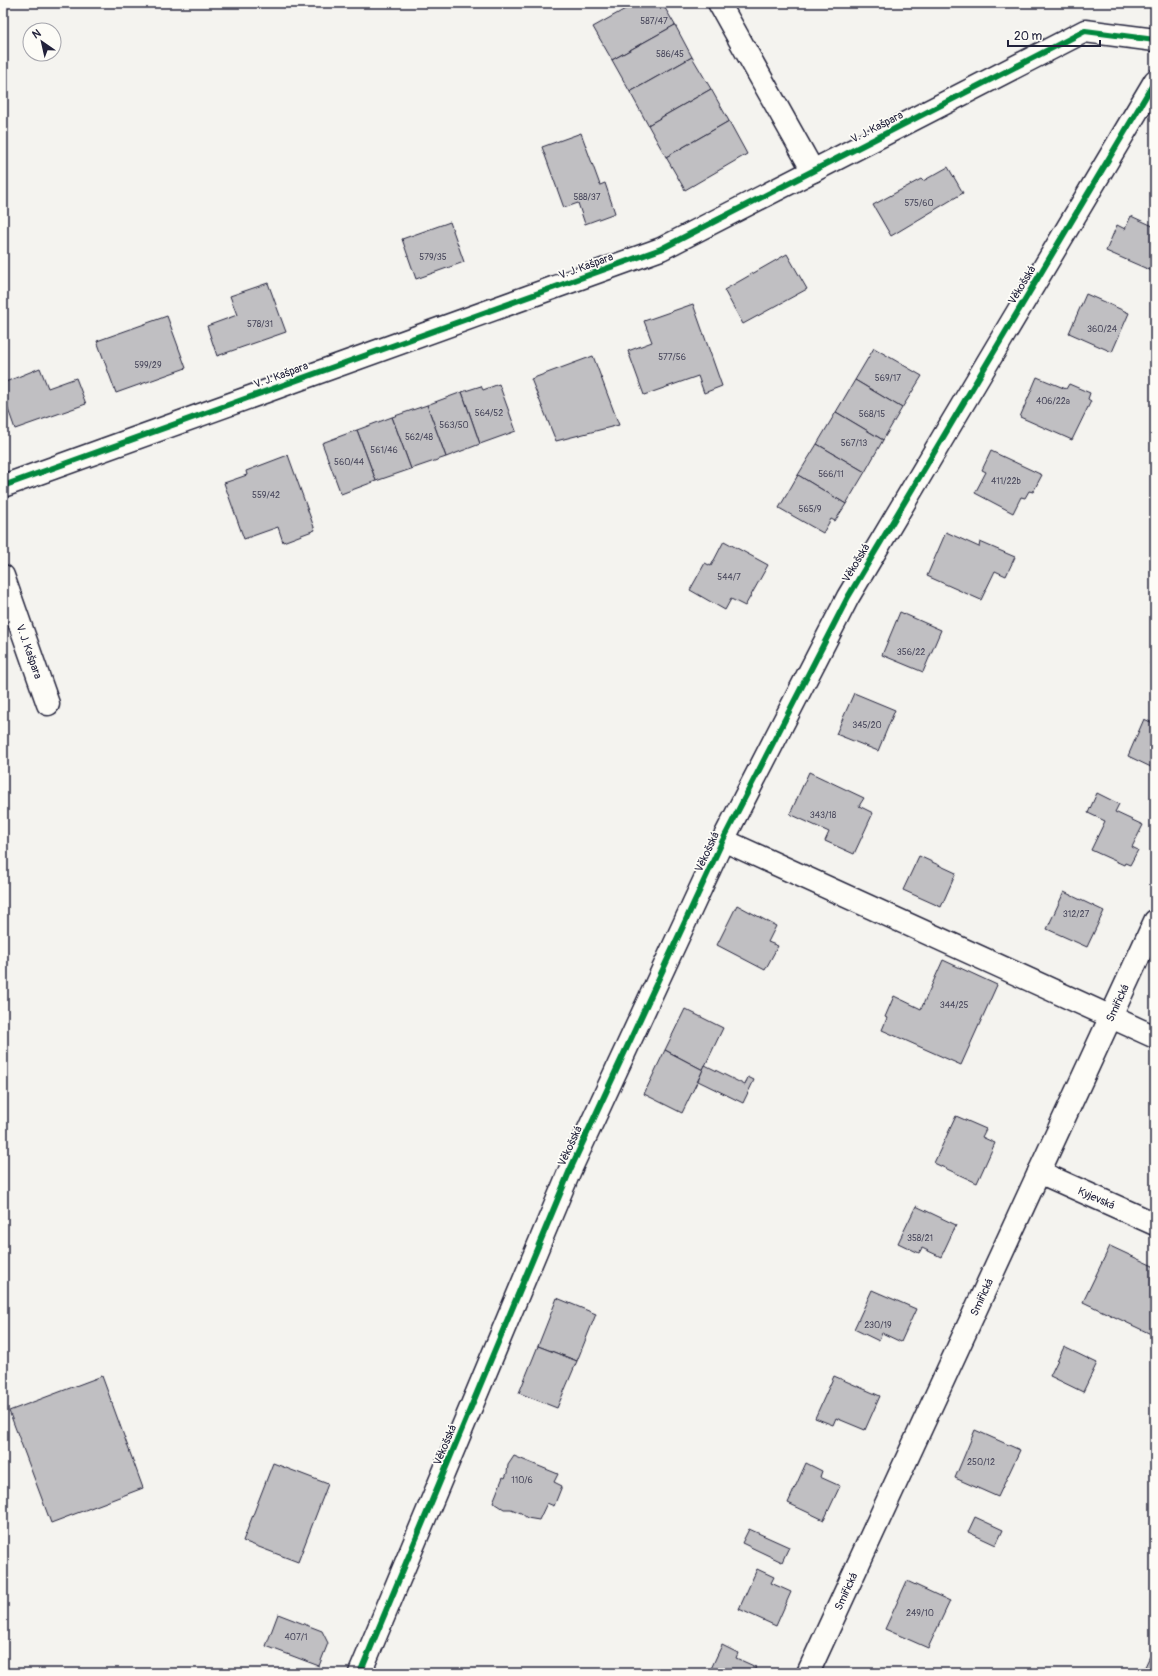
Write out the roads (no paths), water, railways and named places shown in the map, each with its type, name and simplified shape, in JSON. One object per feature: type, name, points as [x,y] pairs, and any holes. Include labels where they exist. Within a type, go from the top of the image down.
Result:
[{"type":"street","points":[[719,3],[812,171]]},
{"type":"street","name":"V. J. Kašpara","points":[[3,486],[661,249],[1086,31],[1155,40]]},
{"type":"street","name":"Věkošská","points":[[360,1673],[570,1170],[723,840],[848,597],[1155,81]]},
{"type":"street","name":"V. J. Kašpara","points":[[3,576],[48,704]]},
{"type":"street","points":[[723,840],[1155,1037]]},
{"type":"street","name":"Smiřická","points":[[808,1673],[1155,921]]},
{"type":"street","name":"Kyjevská","points":[[1039,1172],[1155,1224]]}]
